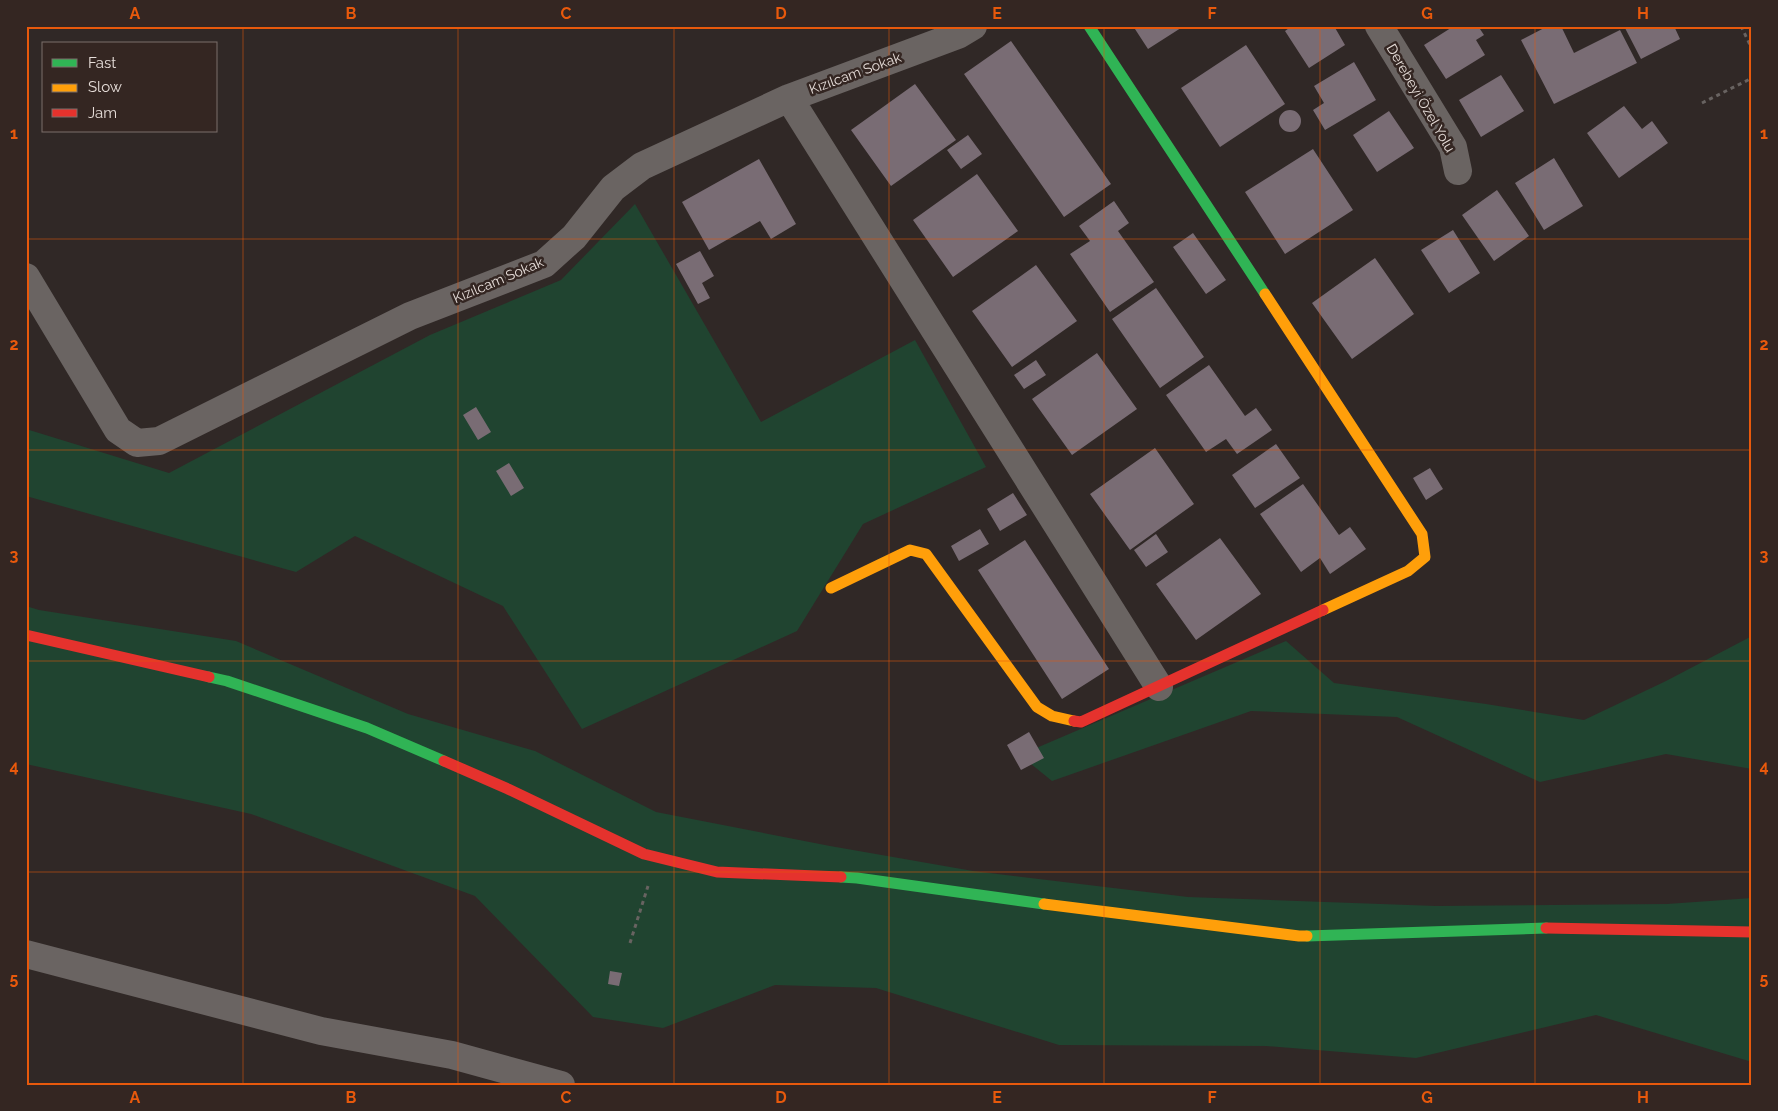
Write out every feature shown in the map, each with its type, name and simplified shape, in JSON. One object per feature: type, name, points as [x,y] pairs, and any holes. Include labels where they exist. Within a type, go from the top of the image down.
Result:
[{"type":"street","name":"Kızılcam Sokak","points":[[26,277],[118,430],[138,443],[159,441],[410,316],[544,264],[574,237],[613,188],[642,166],[789,98],[958,35],[973,26]]},
{"type":"street","points":[[831,588],[910,550],[926,554],[1037,707],[1052,716],[1081,722],[1408,571],[1425,557],[1422,534],[1089,26]]},
{"type":"street","name":"Derebeyi Özel Yolu","points":[[1379,26],[1453,148],[1458,171]]},
{"type":"street","points":[[789,98],[1159,687]]},
{"type":"street","points":[[26,635],[227,681],[367,728],[508,789],[644,854],[717,872],[857,878],[994,898],[1299,936],[1552,928],[1752,932]]},
{"type":"street","points":[[26,954],[321,1031],[452,1055],[561,1085]]},
{"type":"path","points":[[1741,26],[1752,49]]},
{"type":"path","points":[[1702,103],[1752,78]]},
{"type":"path","points":[[630,943],[657,858]]},
{"type":"green space","points":[[635,204],[761,422],[915,340],[986,467],[863,524],[797,631],[582,729],[503,606],[355,536],[296,572],[26,496],[26,429],[169,473],[430,335],[561,280]]},
{"type":"green space","points":[[26,606],[39,610],[236,641],[408,714],[535,751],[656,812],[830,846],[973,871],[1188,897],[1436,906],[1667,904],[1752,898],[1752,1062],[1596,1015],[1416,1058],[1266,1046],[1059,1045],[876,988],[775,985],[663,1028],[593,1017],[475,896],[251,814],[26,764]]},
{"type":"green space","points":[[1752,636],[1752,769],[1666,754],[1540,782],[1397,717],[1251,711],[1052,781],[1020,755],[1286,641],[1334,683],[1584,720],[1666,681]]},
{"type":"building","points":[[1133,26],[1184,26],[1148,49]]},
{"type":"building","points":[[1292,26],[1334,26],[1345,45],[1309,68],[1285,31]]},
{"type":"building","points":[[1454,26],[1478,26],[1484,35],[1476,40],[1485,55],[1446,79],[1424,45]]},
{"type":"building","points":[[1548,26],[1561,26],[1574,53],[1620,30],[1637,63],[1554,104],[1521,40]]},
{"type":"building","points":[[1629,26],[1674,26],[1680,39],[1641,59],[1625,28]]},
{"type":"building","points":[[1011,41],[1111,184],[1064,217],[964,74]]},
{"type":"building","points":[[1246,45],[1285,104],[1220,147],[1181,88]]},
{"type":"building","points":[[1354,62],[1376,100],[1325,130],[1313,110],[1324,103],[1314,86]]},
{"type":"building","points":[[1501,75],[1524,111],[1481,137],[1459,100]]},
{"type":"building","points":[[915,84],[956,140],[891,186],[851,130]]},
{"type":"building","points":[[1624,106],[1642,129],[1652,121],[1668,143],[1619,178],[1587,133]]},
{"type":"building","points":[[1290,110],[1298,113],[1301,121],[1298,129],[1290,132],[1282,129],[1279,121],[1282,113]]},
{"type":"building","points":[[1389,111],[1414,148],[1377,172],[1353,135]]},
{"type":"building","points":[[968,135],[982,154],[961,169],[947,150]]},
{"type":"building","points":[[1313,149],[1353,210],[1285,254],[1245,192]]},
{"type":"building","points":[[1554,158],[1583,206],[1544,230],[1515,183]]},
{"type":"building","points":[[759,159],[796,224],[771,239],[760,221],[709,250],[682,202]]},
{"type":"building","points":[[977,174],[1018,231],[953,277],[913,220]]},
{"type":"building","points":[[1497,190],[1529,236],[1494,261],[1462,215]]},
{"type":"building","points":[[1114,201],[1129,223],[1118,231],[1154,282],[1110,312],[1070,254],[1090,241],[1079,226]]},
{"type":"building","points":[[1453,230],[1480,273],[1449,293],[1421,250]]},
{"type":"building","points":[[1193,233],[1226,280],[1206,294],[1173,247]]},
{"type":"building","points":[[700,251],[714,276],[702,283],[710,298],[698,304],[676,264]]},
{"type":"building","points":[[1375,258],[1414,314],[1352,359],[1312,303]]},
{"type":"building","points":[[1036,265],[1077,321],[1012,367],[972,311]]},
{"type":"building","points":[[1156,288],[1204,357],[1160,388],[1112,319]]},
{"type":"building","points":[[1097,353],[1137,409],[1072,455],[1032,399]]},
{"type":"building","points":[[1036,360],[1046,375],[1024,389],[1014,375]]},
{"type":"building","points":[[1209,365],[1245,416],[1256,408],[1272,430],[1237,454],[1226,439],[1206,452],[1166,395]]},
{"type":"building","points":[[476,407],[491,432],[478,440],[463,415]]},
{"type":"building","points":[[1276,444],[1300,478],[1255,508],[1232,475]]},
{"type":"building","points":[[1155,448],[1194,504],[1130,550],[1090,494]]},
{"type":"building","points":[[509,463],[524,488],[511,496],[496,471]]},
{"type":"building","points":[[1430,468],[1443,489],[1426,500],[1413,478]]},
{"type":"building","points":[[1303,484],[1339,535],[1350,527],[1366,549],[1330,574],[1320,558],[1301,572],[1260,514]]},
{"type":"building","points":[[1013,493],[1027,515],[1000,531],[987,509]]},
{"type":"building","points":[[980,529],[989,544],[959,561],[951,546]]},
{"type":"building","points":[[1156,534],[1168,552],[1146,567],[1134,550]]},
{"type":"building","points":[[1220,538],[1261,594],[1196,640],[1156,584]]},
{"type":"building","points":[[1025,540],[1109,669],[1062,699],[978,570]]},
{"type":"building","points":[[1029,732],[1044,758],[1021,770],[1007,745]]},
{"type":"building","points":[[610,971],[622,973],[619,986],[608,984]]},
{"type":"traffic: fast","points":[[1089,26],[1265,294]]},
{"type":"traffic: fast","points":[[209,677],[227,681],[367,728],[444,761]]},
{"type":"traffic: fast","points":[[841,877],[1044,904]]},
{"type":"traffic: fast","points":[[1307,936],[1546,928]]},
{"type":"traffic: slow","points":[[1265,294],[1422,534],[1425,557],[1408,571],[1323,610]]},
{"type":"traffic: slow","points":[[831,588],[910,550],[926,554],[1037,707],[1052,716],[1074,721]]},
{"type":"traffic: slow","points":[[1044,904],[1307,936]]},
{"type":"traffic: jam","points":[[1074,721],[1081,722],[1323,610]]},
{"type":"traffic: jam","points":[[26,635],[209,677]]},
{"type":"traffic: jam","points":[[444,761],[508,789],[644,854],[717,872],[841,877]]},
{"type":"traffic: jam","points":[[1546,928],[1752,932]]}]
